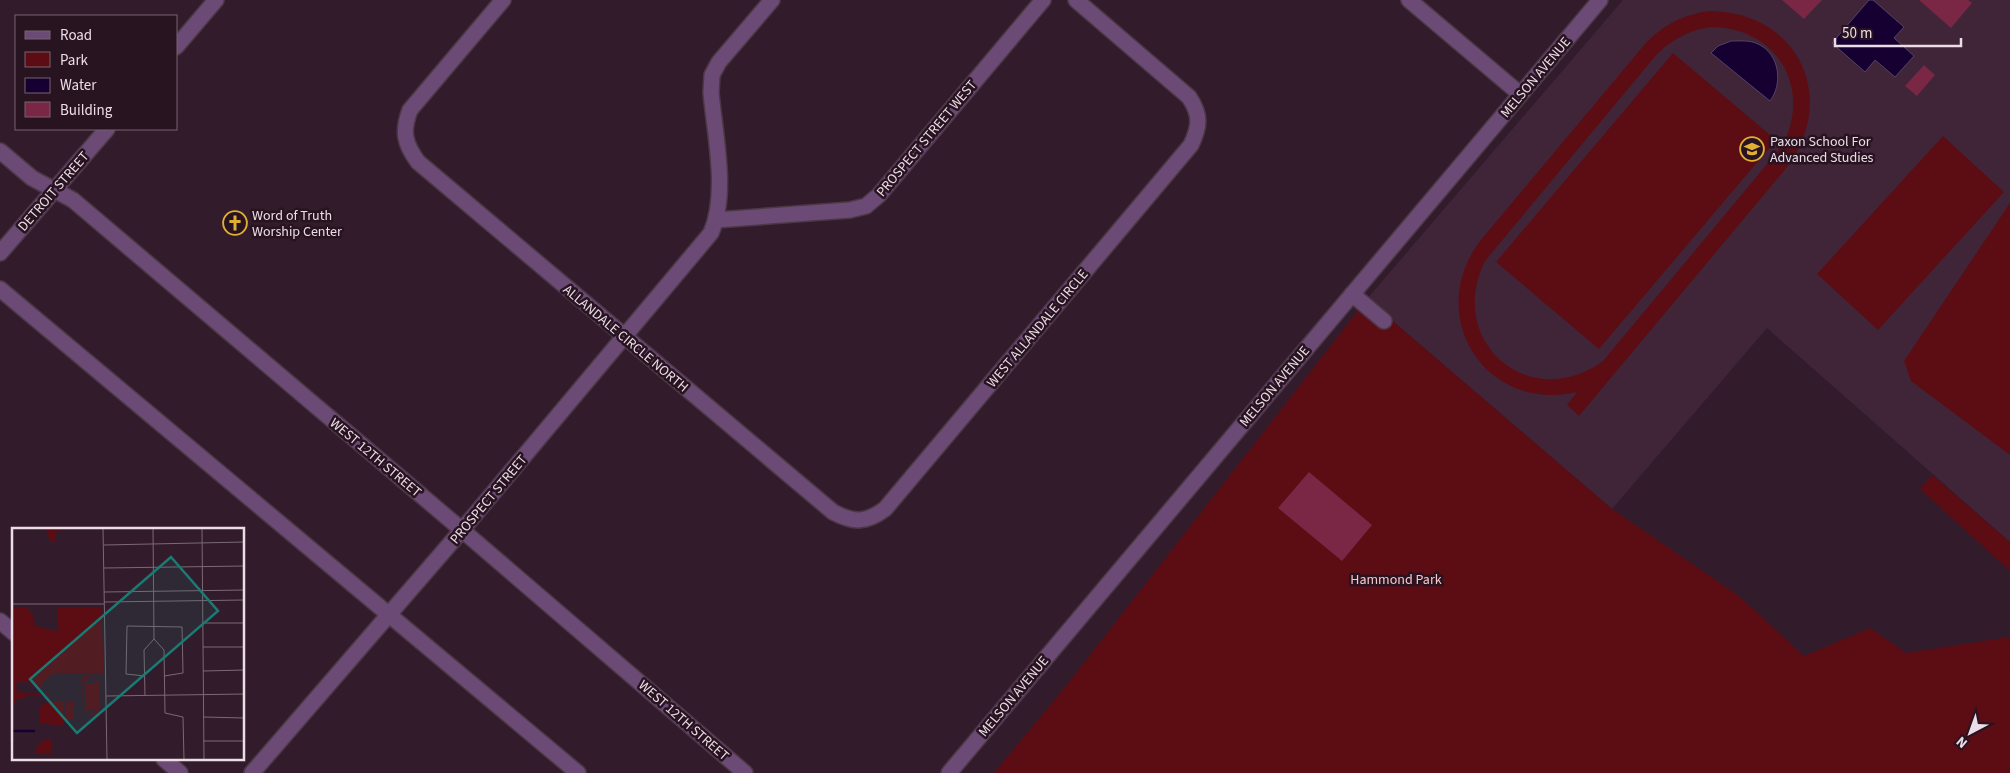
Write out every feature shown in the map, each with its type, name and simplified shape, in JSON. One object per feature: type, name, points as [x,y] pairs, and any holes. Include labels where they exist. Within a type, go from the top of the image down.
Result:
[{"type":"street","name":"ALLANDALE CIRCLE NORTH","points":[[503,0],[410,110],[405,124],[405,138],[410,151],[418,162],[833,512],[846,519],[861,521]]},
{"type":"street","points":[[716,220],[719,201],[719,180],[711,93],[712,75],[720,62],[772,0]]},
{"type":"street","name":"PROSPECT STREET WEST","points":[[716,220],[850,210],[866,206],[879,195],[1042,0]]},
{"type":"street","name":"WEST ALLANDALE CIRCLE","points":[[861,521],[875,516],[885,509],[1191,146],[1197,133],[1197,109],[1189,97],[1076,0]]},
{"type":"street","points":[[1409,0],[1520,94]]},
{"type":"street","name":"MELSON AVENUE","points":[[948,773],[1600,0]]},
{"type":"street","points":[[178,45],[214,1]]},
{"type":"street","name":"DETROIT STREET","points":[[0,253],[106,130]]},
{"type":"street","name":"WEST 12TH STREET","points":[[0,151],[32,178],[73,200],[745,773]]},
{"type":"street","name":"PROSPECT STREET","points":[[252,773],[390,615],[704,242],[716,220]]},
{"type":"street","points":[[0,289],[578,773]]},
{"type":"street","points":[[1352,294],[1384,321]]},
{"type":"street","points":[[0,621],[12,631]]},
{"type":"street","points":[[165,760],[180,773]]},
{"type":"shaded area","name":"Paxon School For Advanced Studies","points":[[1623,0],[2010,0],[2010,542],[1767,328],[1612,509],[1367,299]]},
{"type":"green space","points":[[1709,11],[1739,15],[1765,25],[1786,41],[1800,62],[1808,86],[1809,112],[1803,139],[1788,166],[1579,416],[1567,405],[1577,392],[1544,395],[1515,388],[1491,373],[1473,352],[1462,327],[1459,299],[1464,270],[1480,241],[1645,44],[1666,26],[1690,15]],"holes":[[[1710,27],[1733,30],[1753,37],[1770,49],[1782,64],[1790,82],[1793,102],[1791,123],[1783,145],[1603,361],[1575,375],[1548,379],[1523,374],[1502,361],[1486,342],[1476,318],[1476,291],[1485,261],[1657,54],[1669,44],[1688,33]]]},
{"type":"green space","points":[[1673,53],[1776,140],[1599,349],[1496,262]]},
{"type":"green space","points":[[1943,136],[2004,192],[1878,330],[1817,274]]},
{"type":"green space","points":[[2010,203],[2010,455],[1911,381],[1904,361]]},
{"type":"green space","name":"Hammond Park","points":[[1367,299],[1612,509],[1739,596],[1804,656],[1870,628],[1906,653],[2009,637],[2010,773],[994,773],[1066,686]]},
{"type":"green space","points":[[1932,475],[2010,542],[2010,571],[1920,489]]},
{"type":"water","points":[[1869,0],[1873,0],[1904,27],[1894,38],[1914,56],[1895,77],[1875,60],[1865,72],[1832,43]]},
{"type":"water","points":[[1731,41],[1745,41],[1758,44],[1771,55],[1775,62],[1778,78],[1777,86],[1770,101],[1711,53],[1718,46]]},
{"type":"building","points":[[1782,0],[1822,0],[1804,19]]},
{"type":"building","points":[[1919,0],[1968,0],[1972,3],[1951,28]]},
{"type":"building","points":[[1924,65],[1935,75],[1917,96],[1905,86]]},
{"type":"building","points":[[1309,472],[1372,525],[1342,561],[1278,508]]},
{"type":"place","name":"Paxon School For Advanced Studies","points":[[1752,149]]},
{"type":"place","name":"Word of Truth Worship Center","points":[[235,223]]}]
